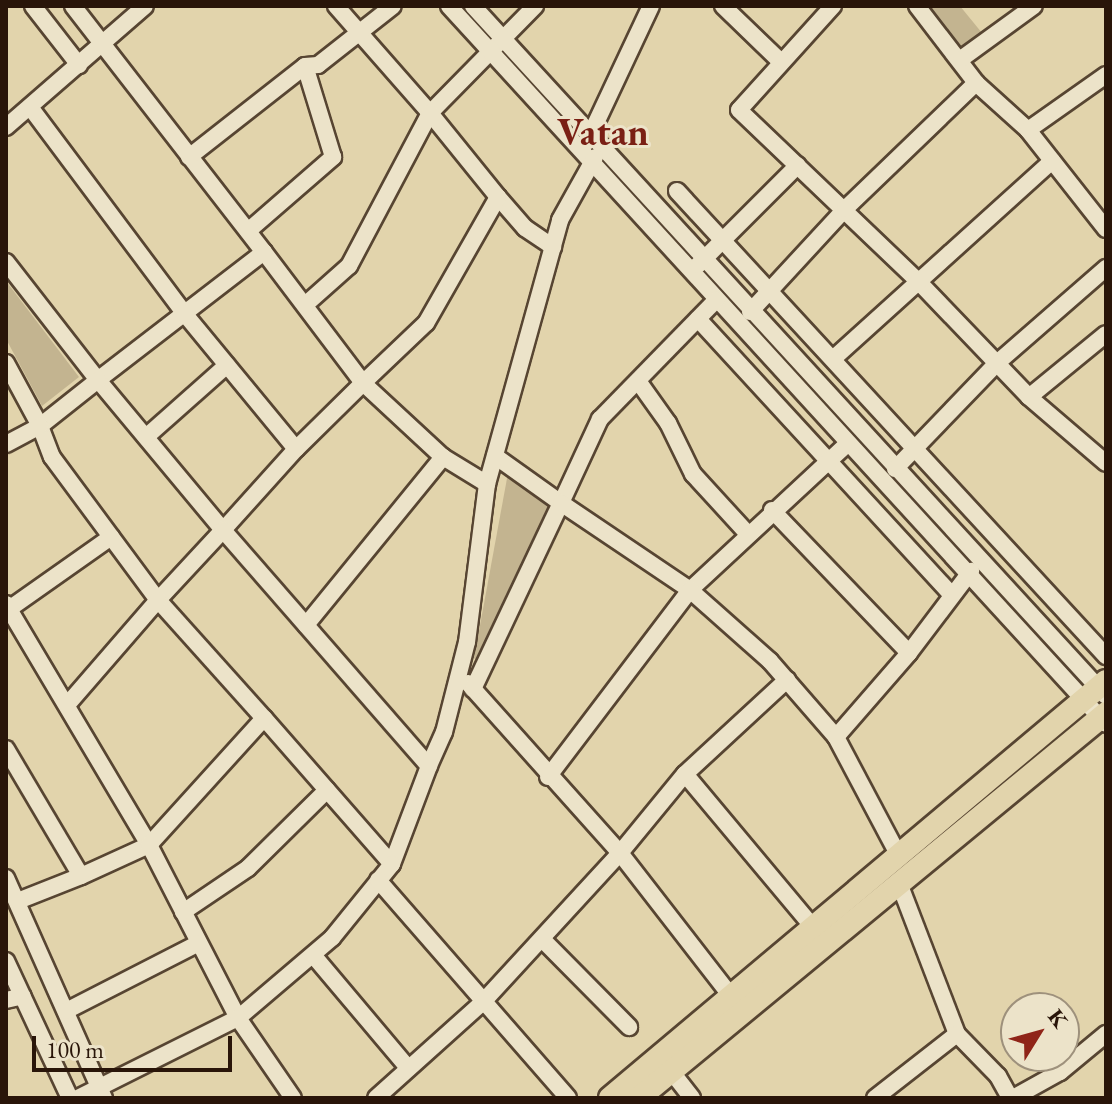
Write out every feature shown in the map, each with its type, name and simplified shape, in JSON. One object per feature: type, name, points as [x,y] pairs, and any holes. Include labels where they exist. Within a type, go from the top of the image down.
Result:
[{"type":"main road","points":[[610,1098],[899,856],[1101,703]]},
{"type":"main road","points":[[639,1098],[899,883],[1101,703]]},
{"type":"street","points":[[33,6],[79,65]]},
{"type":"street","points":[[73,6],[363,383],[443,457],[487,484]]},
{"type":"street","points":[[6,127],[145,6]]},
{"type":"street","points":[[336,6],[525,228],[553,247]]},
{"type":"street","points":[[189,157],[305,66],[318,65],[393,6]]},
{"type":"street","points":[[449,6],[847,444],[1101,703]]},
{"type":"street","points":[[473,6],[895,469],[1101,703]]},
{"type":"street","points":[[305,305],[349,266],[430,113],[535,6]]},
{"type":"street","points":[[78,1098],[101,1092],[238,1018],[313,955],[392,864],[429,766],[459,672],[487,484],[560,220],[586,157],[597,143],[651,6]]},
{"type":"street","points":[[723,6],[780,61]]},
{"type":"street","points":[[833,6],[780,61],[739,110],[916,279],[1029,397],[1106,463]]},
{"type":"street","points":[[917,6],[961,59],[976,83],[1028,130],[1106,229]]},
{"type":"street","points":[[961,59],[1034,6]]},
{"type":"street","points":[[248,231],[333,157],[305,66]]},
{"type":"street","points":[[1028,130],[1106,75]]},
{"type":"street","points":[[750,312],[845,209],[976,83]]},
{"type":"street","points":[[30,107],[184,313],[296,449]]},
{"type":"street","points":[[834,358],[916,279],[1052,161]]},
{"type":"street","points":[[691,272],[798,165]]},
{"type":"street","points":[[677,191],[917,446],[1106,656]]},
{"type":"street","points":[[67,705],[296,449],[426,323],[498,197]]},
{"type":"street","points":[[6,444],[40,426],[264,252]]},
{"type":"street","points":[[6,262],[98,380],[223,530],[429,766]]},
{"type":"street","points":[[895,469],[997,363],[1106,268]]},
{"type":"street","points":[[473,689],[600,419],[716,300]]},
{"type":"street","points":[[698,319],[952,595]]},
{"type":"street","points":[[1029,397],[1106,334]]},
{"type":"street","points":[[6,363],[40,426],[52,457],[158,600],[392,864]]},
{"type":"street","points":[[146,437],[227,365]]},
{"type":"street","points":[[638,381],[668,423],[693,474],[747,533]]},
{"type":"street","points":[[548,777],[690,590],[747,533],[847,444]]},
{"type":"street","points":[[495,456],[690,590],[787,680],[836,737],[899,856]]},
{"type":"street","points":[[306,625],[443,457]]},
{"type":"street","points":[[772,510],[909,653]]},
{"type":"street","points":[[111,537],[8,607],[149,845],[238,1018],[293,1098]]},
{"type":"street","points":[[836,737],[909,653],[971,571]]},
{"type":"street","points":[[459,672],[548,777],[620,853],[731,996]]},
{"type":"street","points":[[376,1098],[482,1003],[620,853],[685,774],[787,680]]},
{"type":"street","points":[[18,901],[149,845],[264,718]]},
{"type":"street","points":[[6,749],[81,876]]},
{"type":"street","points":[[685,774],[813,927]]},
{"type":"street","points":[[183,912],[248,868],[327,790]]},
{"type":"street","points":[[6,878],[101,1092]]},
{"type":"street","points":[[378,880],[482,1003],[568,1098]]},
{"type":"street","points":[[899,883],[957,1034],[998,1076],[1011,1098],[1060,1072],[1106,1034]]},
{"type":"street","points":[[542,939],[629,1027]]},
{"type":"street","points":[[66,1011],[199,943]]},
{"type":"street","points":[[313,955],[408,1068]]},
{"type":"street","points":[[6,961],[14,998],[70,1098]]},
{"type":"street","points":[[875,1098],[957,1034]]},
{"type":"street","points":[[671,1071],[692,1098]]},
{"type":"shaded area","points":[[926,6],[960,6],[982,33],[962,50]]},
{"type":"shaded area","points":[[6,281],[79,377],[42,406],[6,339]]},
{"type":"shaded area","points":[[508,473],[554,507],[480,664],[474,658]]},
{"type":"district","name":"Vatan","points":[[603,132]]}]
